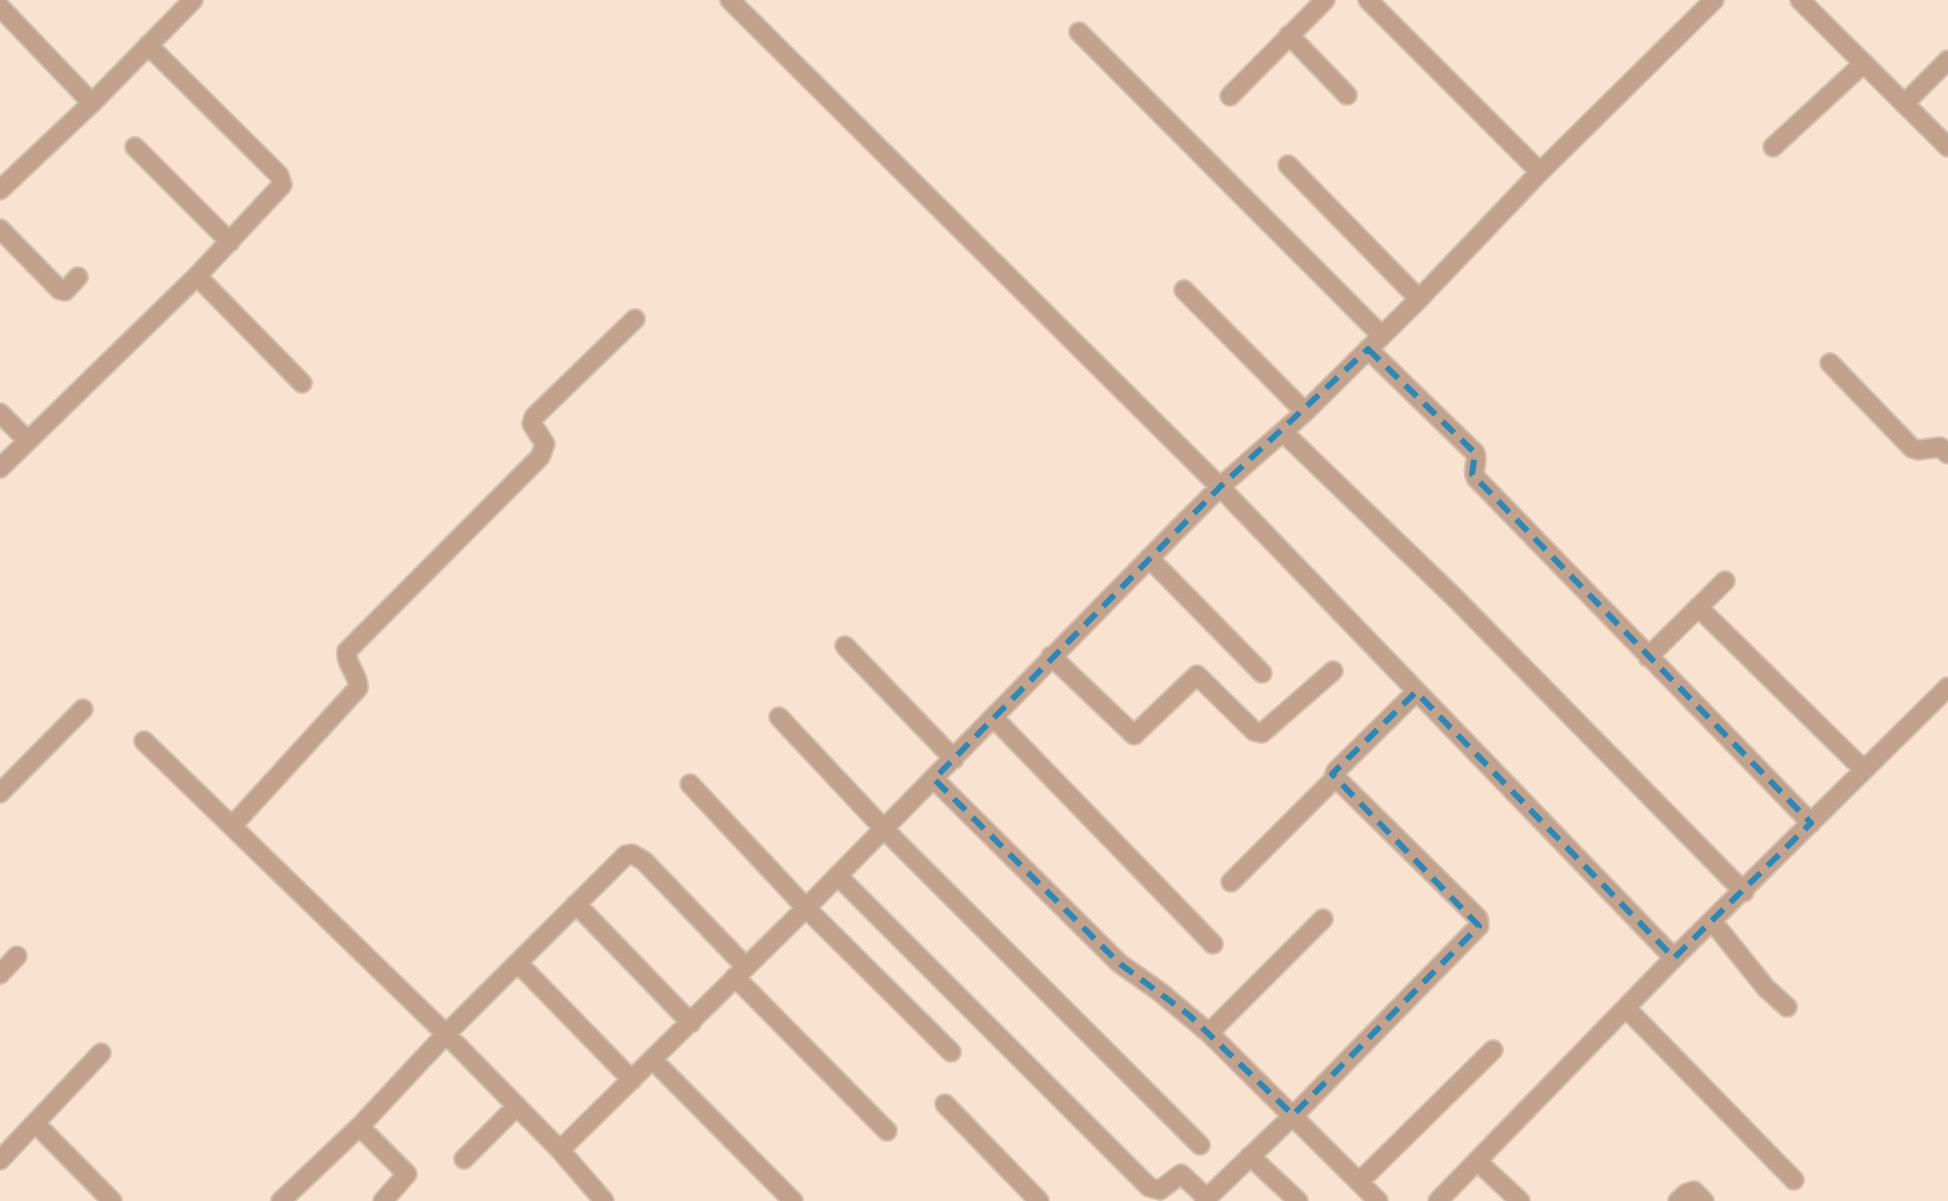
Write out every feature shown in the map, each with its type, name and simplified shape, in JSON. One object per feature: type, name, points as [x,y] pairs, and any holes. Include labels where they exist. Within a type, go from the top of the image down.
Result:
[{"type":"street","points":[[0,190],[92,103],[193,0]]},
{"type":"street","points":[[730,0],[1220,487],[1674,958]]},
{"type":"street","points":[[1230,96],[1325,0]]},
{"type":"street","points":[[1368,0],[1540,172]]},
{"type":"street","points":[[560,1150],[838,876],[1220,487],[1305,412],[1375,343],[1540,172],[1714,0]]},
{"type":"street","points":[[1800,0],[1948,147]]},
{"type":"street","points":[[0,7],[92,103]]},
{"type":"street","points":[[1079,32],[1375,343],[1473,451],[1477,457],[1473,472],[1476,478],[1811,823]]},
{"type":"street","points":[[1289,35],[1347,95]]},
{"type":"street","points":[[0,468],[197,276],[279,191],[282,180],[148,45]]},
{"type":"street","points":[[1904,104],[1948,60]]},
{"type":"street","points":[[1773,147],[1864,63]]},
{"type":"street","points":[[135,147],[230,242]]},
{"type":"street","points":[[1288,165],[1419,299]]},
{"type":"street","points":[[0,229],[60,290],[65,291],[78,277]]},
{"type":"street","points":[[197,276],[302,383]]},
{"type":"street","points":[[1184,290],[1305,412]]},
{"type":"street","points":[[233,825],[358,688],[358,681],[346,657],[347,651],[540,457],[545,444],[532,424],[534,417],[635,319]]},
{"type":"street","points":[[1830,363],[1912,448],[1940,447],[1948,454]]},
{"type":"street","points":[[0,413],[27,440]]},
{"type":"street","points":[[1283,432],[1455,598],[1744,892]]},
{"type":"street","points":[[1149,558],[1262,673]]},
{"type":"street","points":[[1648,657],[1725,581]]},
{"type":"street","points":[[1698,607],[1864,770]]},
{"type":"street","points":[[845,646],[954,759]]},
{"type":"street","points":[[1051,656],[1134,735],[1197,675],[1254,731],[1262,733],[1333,671]]},
{"type":"street","points":[[1438,1201],[1674,958],[1948,687]]},
{"type":"street","points":[[838,876],[1149,1187],[1160,1190],[1181,1174],[1206,1200],[1475,932],[1480,923],[1333,774],[1416,692]]},
{"type":"street","points":[[0,793],[83,709]]},
{"type":"street","points":[[779,717],[884,829],[1200,1145]]},
{"type":"street","points":[[994,718],[1213,944]]},
{"type":"street","points":[[144,741],[446,1034],[560,1150],[604,1201]]},
{"type":"street","points":[[1231,882],[1335,778]]},
{"type":"street","points":[[934,779],[1119,963],[1209,1033],[1378,1201]]},
{"type":"street","points":[[690,784],[806,908],[951,1052]]},
{"type":"street","points":[[281,1201],[360,1127],[446,1034],[576,904],[624,857],[634,855],[644,861],[887,1131]]},
{"type":"street","points":[[576,904],[691,1023]]},
{"type":"street","points":[[1209,1033],[1323,919]]},
{"type":"street","points":[[1712,921],[1766,988],[1787,1007]]},
{"type":"street","points":[[0,974],[17,956]]},
{"type":"street","points":[[518,963],[632,1080]]},
{"type":"street","points":[[1626,1008],[1794,1180]]},
{"type":"street","points":[[1359,1182],[1493,1050]]},
{"type":"street","points":[[0,1160],[101,1053]]},
{"type":"street","points":[[653,1060],[793,1201]]},
{"type":"street","points":[[945,1104],[1039,1201]]},
{"type":"street","points":[[464,1159],[517,1106]]},
{"type":"street","points":[[35,1123],[112,1201]]},
{"type":"street","points":[[360,1127],[407,1174],[383,1201]]},
{"type":"street","points":[[1250,1156],[1298,1201]]},
{"type":"street","points":[[1478,1162],[1520,1201]]},
{"type":"street","points":[[1678,1201],[1694,1191],[1704,1201]]},
{"type":"highlighted area","points":[[1368,349],[1475,453],[1472,474],[1811,823],[1674,958],[1416,692],[1332,774],[1479,926],[1293,1115],[1189,1015],[1119,963],[934,779],[1220,487]]}]
